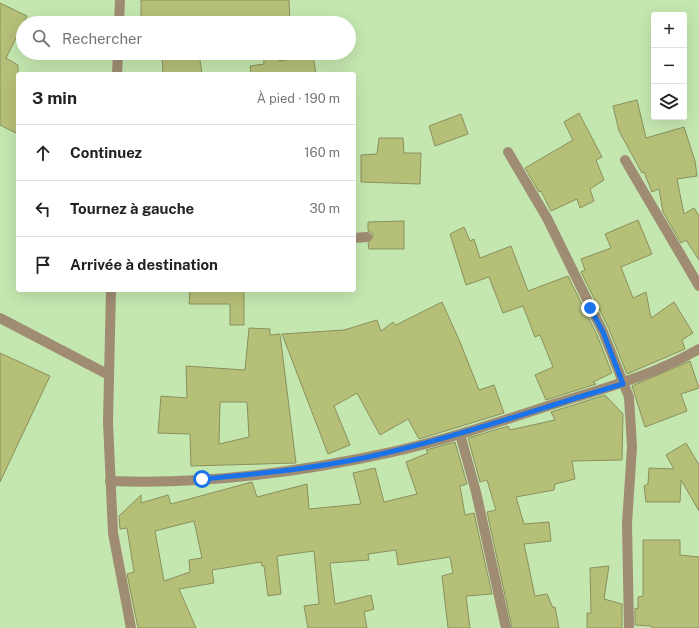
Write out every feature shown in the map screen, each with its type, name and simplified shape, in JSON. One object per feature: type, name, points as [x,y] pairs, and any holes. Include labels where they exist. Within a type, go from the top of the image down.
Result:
[{"type":"street","points":[[119,16],[120,0]]},
{"type":"street","points":[[117,72],[118,60]]},
{"type":"street","points":[[508,152],[547,218],[603,332],[629,397],[631,408],[632,447],[627,524],[629,628]]},
{"type":"street","points":[[625,160],[699,286]]},
{"type":"street","points":[[356,238],[367,237]]},
{"type":"street","points":[[111,292],[108,422],[113,533],[131,628]]},
{"type":"street","points":[[0,318],[109,375]]},
{"type":"street","points":[[110,481],[154,482],[312,467],[393,452],[460,434],[623,384],[658,370],[699,349]]},
{"type":"street","points":[[460,434],[476,492],[506,628]]},
{"type":"shaded area","points":[[0,0],[699,0],[699,628],[0,628]]},
{"type":"building","points":[[141,0],[289,0],[290,16],[141,16]]},
{"type":"building","points":[[0,3],[27,16],[16,16],[16,38],[6,58],[18,65],[18,72],[16,72],[16,133],[0,125]]},
{"type":"building","points":[[162,60],[200,60],[202,72],[163,72]]},
{"type":"building","points":[[264,60],[314,60],[316,72],[251,72],[250,66],[264,64]]},
{"type":"building","points":[[637,100],[646,138],[684,127],[695,161],[697,176],[677,179],[684,214],[694,208],[699,216],[699,260],[686,240],[681,243],[663,212],[659,189],[652,192],[644,172],[642,173],[619,131],[613,106]]},
{"type":"building","points":[[579,113],[602,157],[596,160],[604,180],[590,189],[594,201],[580,208],[577,199],[551,211],[541,191],[539,192],[525,168],[573,140],[564,122]]},
{"type":"building","points":[[461,114],[468,134],[435,146],[429,126]]},
{"type":"building","points":[[379,138],[403,138],[404,153],[421,153],[420,184],[361,182],[361,155],[377,154]]},
{"type":"building","points":[[638,220],[652,254],[621,267],[633,298],[646,292],[651,318],[674,302],[693,333],[682,340],[685,349],[627,374],[609,329],[581,272],[585,270],[581,259],[611,248],[605,234]]},
{"type":"building","points":[[404,221],[404,249],[369,249],[368,243],[373,237],[372,233],[368,231],[368,222]]},
{"type":"building","points":[[464,227],[470,241],[474,239],[480,258],[511,246],[528,291],[568,276],[597,335],[612,373],[593,382],[596,384],[546,400],[535,375],[553,367],[540,335],[535,337],[523,306],[503,313],[489,277],[466,285],[450,234]]},
{"type":"building","points":[[190,292],[244,292],[244,325],[230,325],[230,304],[189,304]]},
{"type":"building","points":[[442,302],[479,390],[494,385],[504,413],[419,439],[408,419],[380,435],[357,393],[334,406],[350,445],[328,454],[282,334],[344,330],[377,320],[381,331],[393,322],[396,325]]},
{"type":"building","points":[[249,328],[270,329],[270,335],[280,334],[296,463],[191,466],[190,434],[158,433],[161,396],[187,398],[186,366],[245,370]],"holes":[[[220,402],[247,402],[249,437],[219,444]]]},
{"type":"building","points":[[0,353],[50,376],[0,482]]},
{"type":"building","points":[[690,361],[699,388],[681,394],[687,411],[645,427],[632,386]]},
{"type":"building","points":[[605,395],[623,414],[622,460],[572,461],[575,479],[555,484],[554,490],[516,497],[524,524],[549,522],[551,541],[524,544],[535,596],[547,594],[553,608],[555,607],[559,628],[512,628],[487,512],[496,510],[487,480],[480,482],[468,438],[508,426],[510,430],[555,420],[551,412]]},
{"type":"building","points":[[455,442],[467,484],[460,486],[465,515],[474,513],[492,594],[466,596],[470,628],[448,628],[442,576],[453,573],[450,557],[398,565],[396,550],[368,554],[369,560],[330,563],[335,604],[371,595],[374,609],[364,612],[367,628],[308,628],[304,606],[319,604],[314,551],[277,556],[281,594],[268,596],[264,566],[262,566],[261,562],[212,570],[214,583],[179,589],[196,628],[138,628],[127,574],[134,572],[127,528],[120,529],[119,516],[141,495],[141,503],[168,495],[171,504],[252,482],[257,497],[307,484],[309,509],[361,504],[353,473],[375,468],[384,502],[417,494],[406,462],[428,453],[426,450]],"holes":[[[194,521],[202,558],[189,560],[190,572],[164,581],[155,531]]]},
{"type":"building","points":[[686,443],[699,465],[699,511],[681,480],[680,502],[646,502],[644,486],[648,484],[649,468],[674,469],[666,455]]},
{"type":"building","points":[[643,540],[680,540],[680,555],[699,557],[699,628],[652,628],[651,626],[635,625],[635,608],[638,609],[638,597],[643,596]]},
{"type":"building","points":[[609,566],[604,599],[622,604],[622,628],[587,628],[587,613],[591,613],[590,568]]},
{"type":"route","points":[[202,479],[261,474],[312,467],[393,452],[476,429],[566,400],[623,384],[603,332],[590,308]]}]
